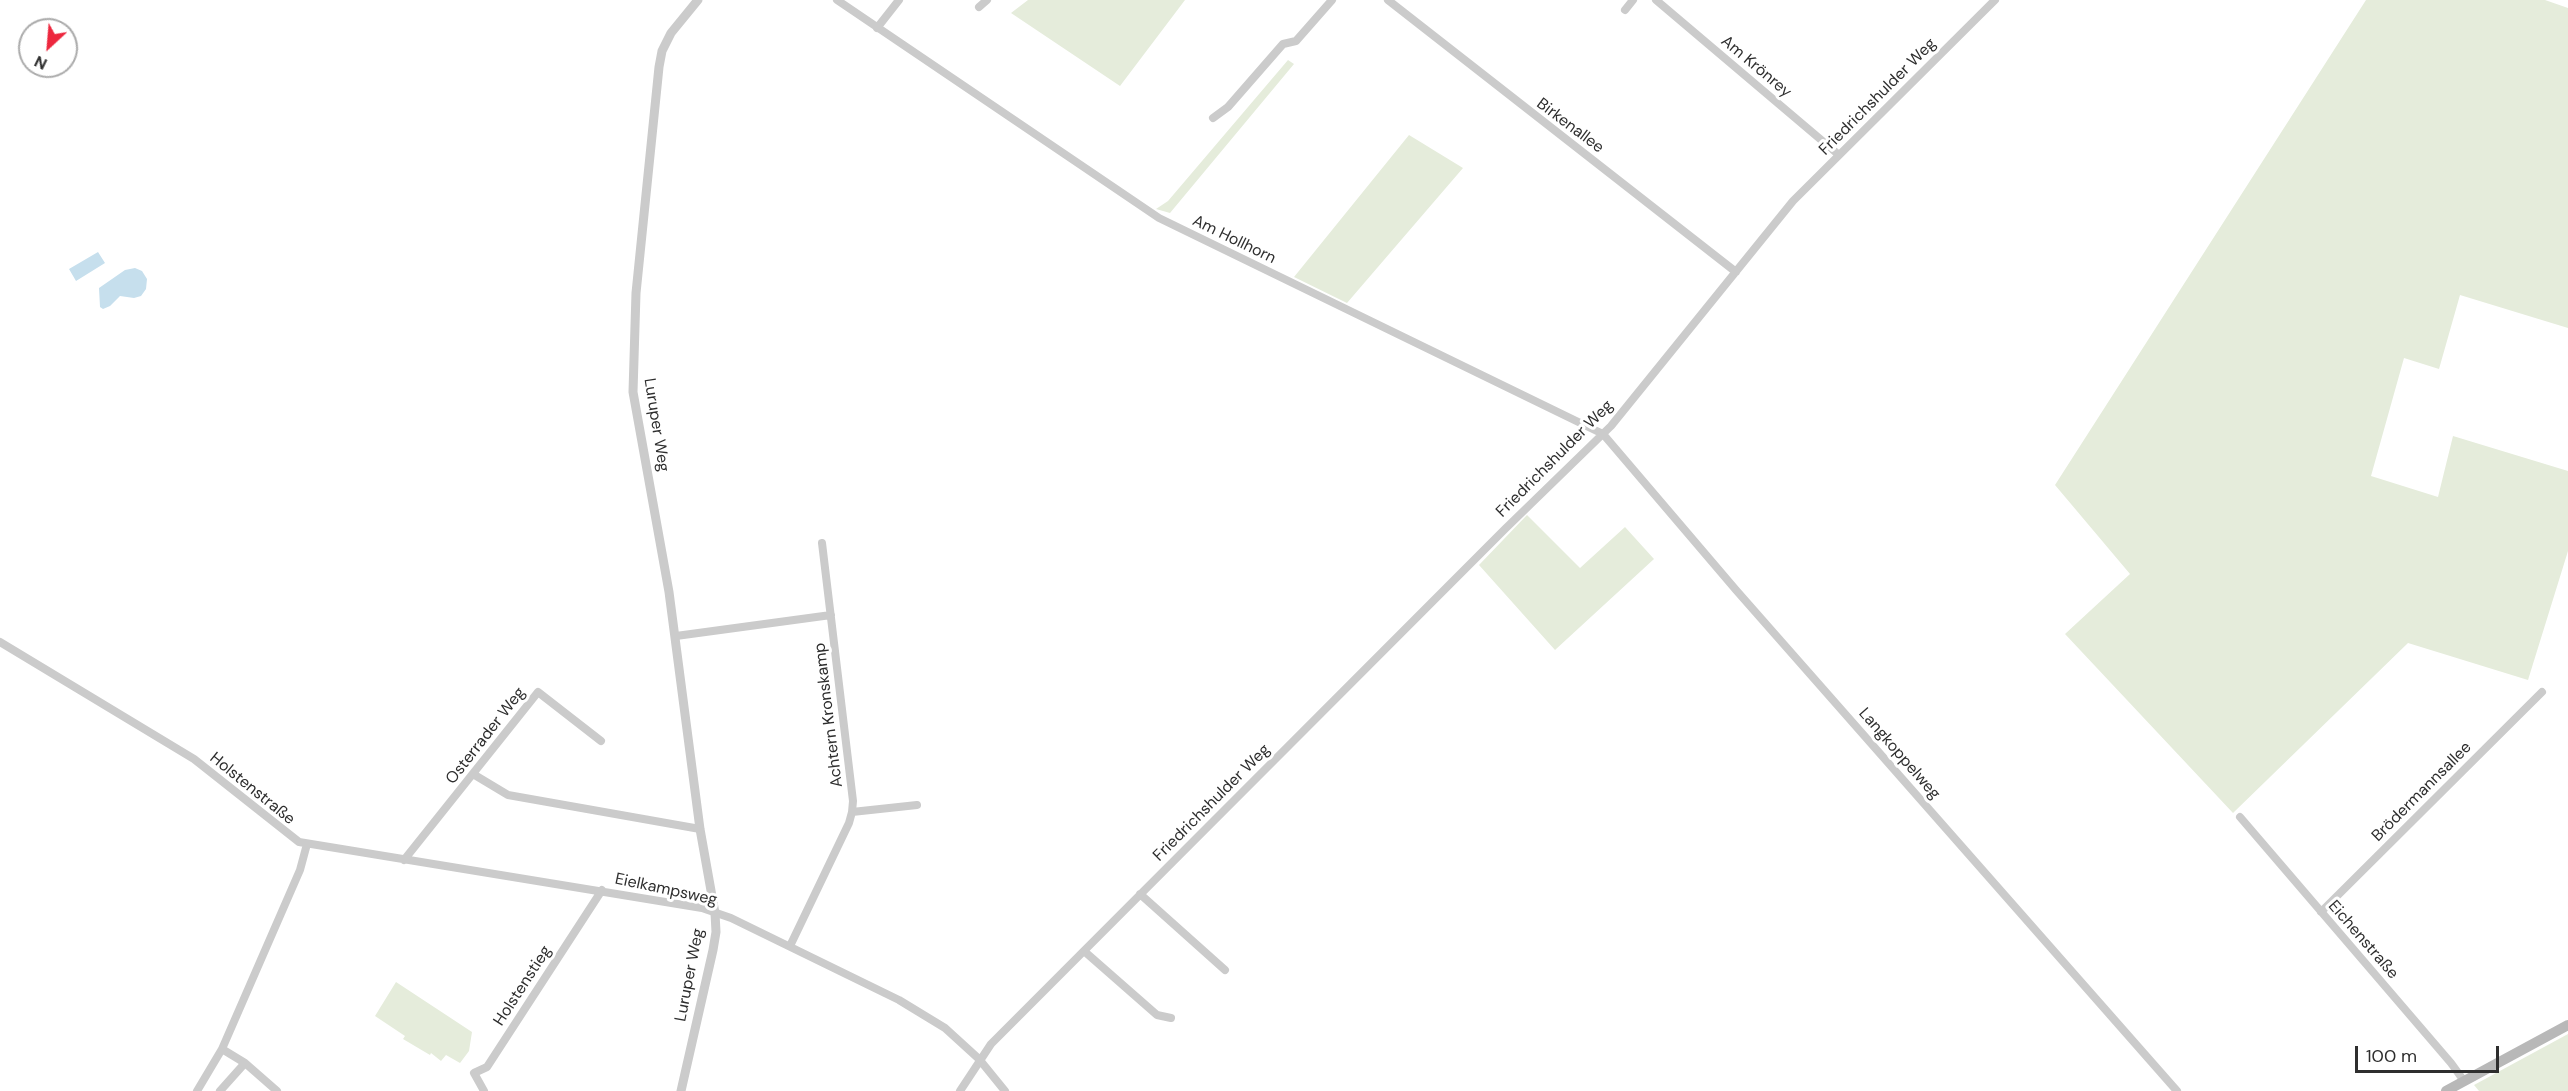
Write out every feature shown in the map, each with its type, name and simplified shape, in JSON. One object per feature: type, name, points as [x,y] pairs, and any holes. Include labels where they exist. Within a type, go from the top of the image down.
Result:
[{"type":"main road","points":[[2446,1091],[2568,1025]]},
{"type":"street","name":"Luruper Weg","points":[[681,1091],[713,950],[716,932],[715,913],[700,829],[676,636],[633,392],[634,324],[662,51],[671,33],[698,0]]},
{"type":"street","name":"Am Hollhorn","points":[[837,0],[1159,218],[1603,434]]},
{"type":"street","points":[[877,28],[899,0]]},
{"type":"street","points":[[979,7],[987,0]]},
{"type":"street","points":[[1213,118],[1228,107],[1283,44],[1296,41],[1332,0]]},
{"type":"street","name":"Birkenallee","points":[[1388,0],[1736,272]]},
{"type":"street","points":[[1625,10],[1633,0]]},
{"type":"street","name":"Am Krönrey","points":[[1656,0],[1839,155]]},
{"type":"street","name":"Friedrichshulder Weg","points":[[960,1091],[991,1044],[1603,434],[1793,201],[1995,0]]},
{"type":"street","name":"Langkoppelweg","points":[[1603,434],[1736,590],[2176,1091]]},
{"type":"street","name":"Achtern Kronskamp","points":[[790,946],[849,823],[853,801],[822,543]]},
{"type":"street","points":[[676,636],[831,615]]},
{"type":"street","name":"Holstenstraße","points":[[0,642],[194,759],[291,838],[307,844]]},
{"type":"street","name":"Osterrader Weg","points":[[404,860],[538,692],[601,741]]},
{"type":"street","name":"Brödermannsallee","points":[[2321,912],[2542,692]]},
{"type":"street","points":[[474,774],[508,795],[700,829]]},
{"type":"street","points":[[852,812],[917,805]]},
{"type":"street","name":"Eichenstraße","points":[[2240,817],[2464,1081]]},
{"type":"street","points":[[197,1091],[222,1049],[300,870],[307,844]]},
{"type":"street","name":"Eielkampsweg","points":[[307,844],[702,908],[790,946],[899,1000],[945,1028],[979,1059],[1005,1091]]},
{"type":"street","name":"Holstenstieg","points":[[484,1091],[474,1073],[487,1067],[602,890]]},
{"type":"street","points":[[1140,894],[1226,970]]},
{"type":"street","points":[[1084,951],[1157,1015],[1171,1018]]},
{"type":"street","points":[[222,1049],[244,1063],[277,1091]]},
{"type":"street","points":[[220,1091],[244,1063]]},
{"type":"green space","points":[[1028,0],[1185,0],[1120,86],[1011,13]]},
{"type":"green space","points":[[2366,0],[2545,0],[2568,8],[2568,328],[2460,295],[2439,369],[2404,358],[2371,476],[2438,497],[2453,436],[2568,471],[2568,551],[2528,680],[2408,643],[2233,813],[2065,634],[2130,574],[2055,485]]},
{"type":"green space","points":[[1288,60],[1294,64],[1170,213],[1156,209],[1168,201]]},
{"type":"green space","points":[[1409,135],[1463,168],[1347,303],[1294,277]]},
{"type":"green space","points":[[1527,515],[1580,568],[1625,527],[1654,559],[1555,650],[1479,565]]},
{"type":"green space","points":[[396,982],[472,1032],[469,1051],[460,1063],[446,1055],[441,1061],[431,1053],[430,1055],[403,1039],[405,1036],[375,1016]]},
{"type":"green space","points":[[2568,1034],[2568,1091],[2479,1091],[2474,1085]]},
{"type":"water","points":[[98,252],[105,263],[76,281],[69,269]]},
{"type":"water","points":[[135,268],[142,271],[147,279],[146,289],[141,296],[134,298],[120,296],[110,306],[103,309],[100,307],[99,288],[125,270]]}]
